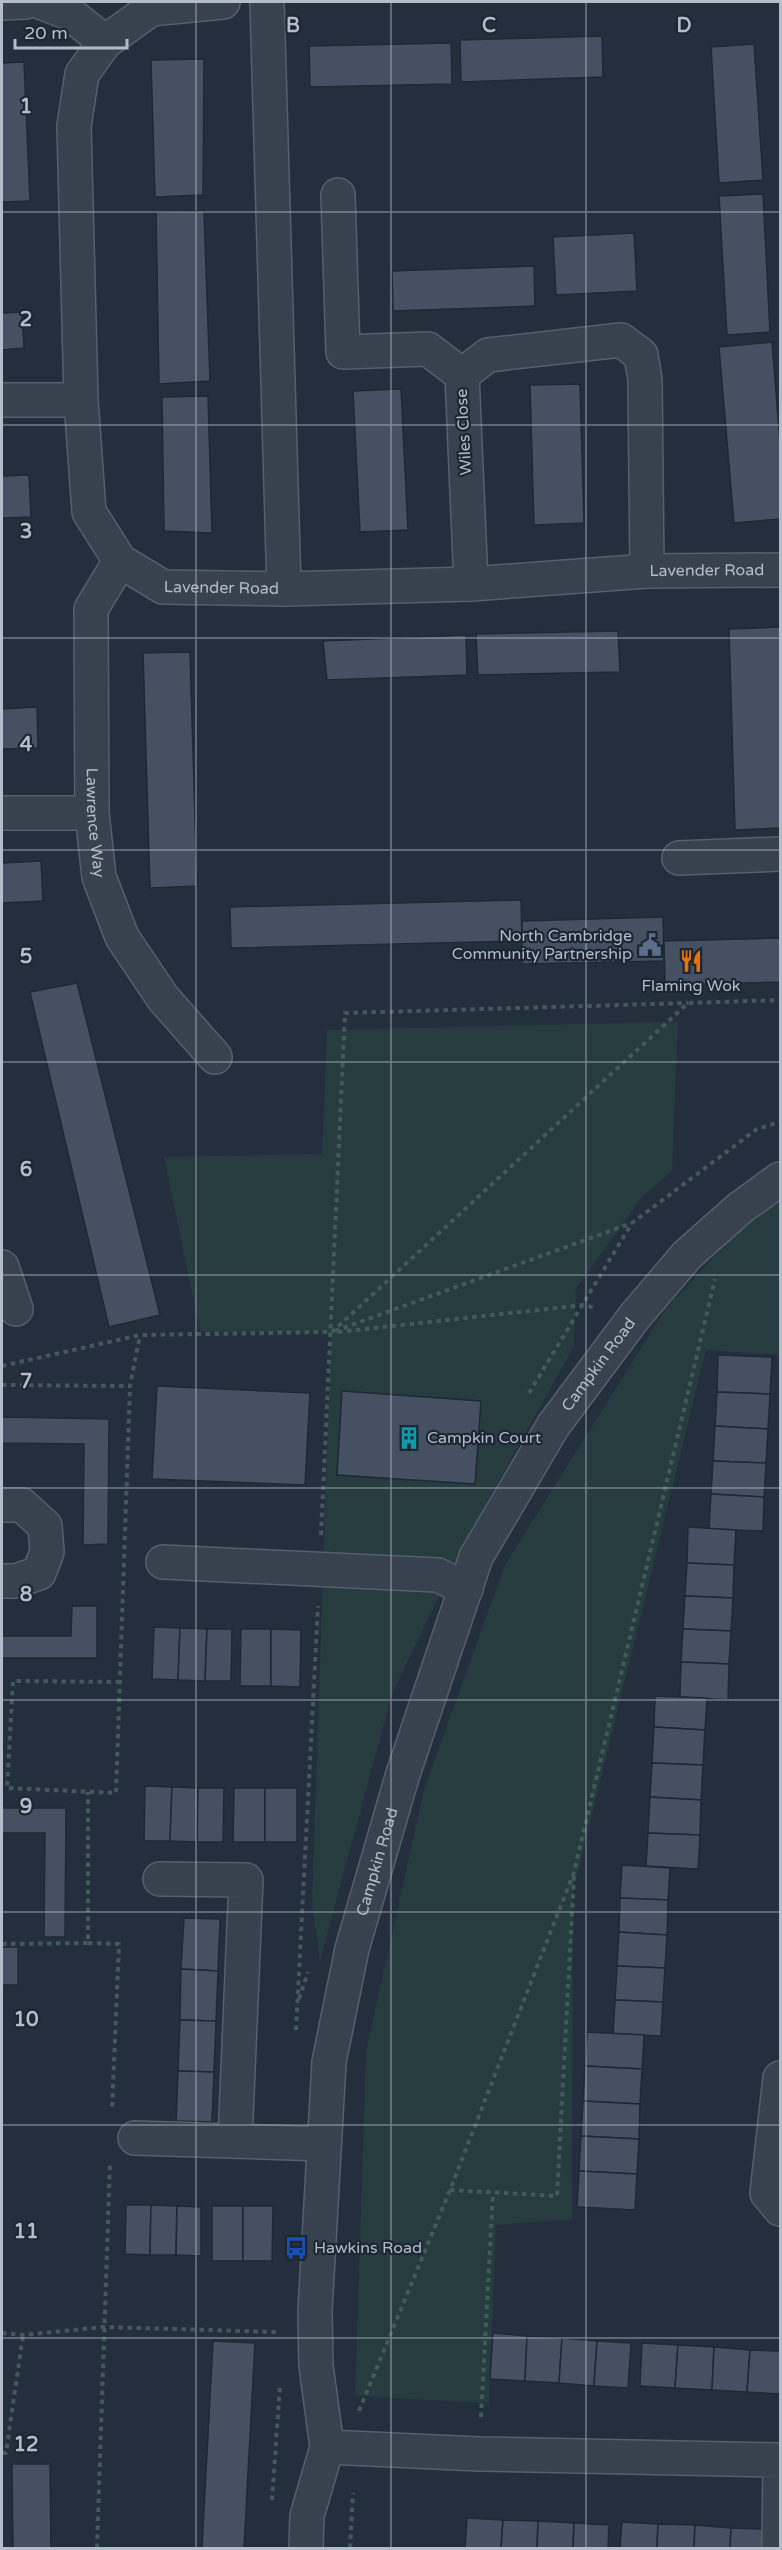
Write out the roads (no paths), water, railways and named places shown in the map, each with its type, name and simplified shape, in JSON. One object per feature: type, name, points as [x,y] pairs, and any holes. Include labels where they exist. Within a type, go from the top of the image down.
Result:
[{"type":"street","points":[[2,3],[25,2]]},
{"type":"street","points":[[40,2],[69,13],[105,42]]},
{"type":"street","name":"Lavender Road","points":[[223,2],[151,9],[105,42],[82,74],[74,126],[81,400],[89,512],[120,561],[163,587],[284,589],[471,584],[647,571],[780,570]]},
{"type":"street","points":[[267,2],[284,589]]},
{"type":"street","points":[[338,195],[343,352],[428,349],[462,375]]},
{"type":"street","name":"Wiles Close","points":[[471,584],[462,375],[488,355],[621,340],[641,355],[645,380],[647,571]]},
{"type":"street","points":[[2,400],[81,400]]},
{"type":"street","name":"Lawrence Way","points":[[120,561],[91,609],[92,813],[99,877],[122,937],[163,998],[215,1057]]},
{"type":"street","points":[[2,813],[92,813]]},
{"type":"street","points":[[679,858],[780,854]]},
{"type":"street","name":"Campkin Road","points":[[306,2548],[307,2516],[327,2447],[316,2366],[316,2344],[323,2144],[329,2062],[352,1949],[402,1778],[476,1557],[553,1426],[635,1316],[687,1255],[740,1208],[780,1179]]},
{"type":"street","points":[[2,1267],[16,1310]]},
{"type":"street","points":[[2,1505],[22,1505],[45,1526],[47,1552],[39,1573],[16,1581],[2,1581]]},
{"type":"street","points":[[163,1562],[438,1575],[466,1589]]},
{"type":"street","points":[[160,1879],[246,1880],[235,2141]]},
{"type":"street","points":[[780,2078],[767,2193],[780,2209]]},
{"type":"street","points":[[135,2138],[323,2144]]},
{"type":"street","points":[[327,2447],[478,2454],[780,2460],[779,2548]]},
{"type":"place","name":"North Cambridge Community Partnership","points":[[650,945]]},
{"type":"place","name":"Flaming Wok","points":[[691,961]]},
{"type":"place","name":"Campkin Court","points":[[409,1438]]},
{"type":"place","name":"Hawkins Road","points":[[296,2248]]}]
